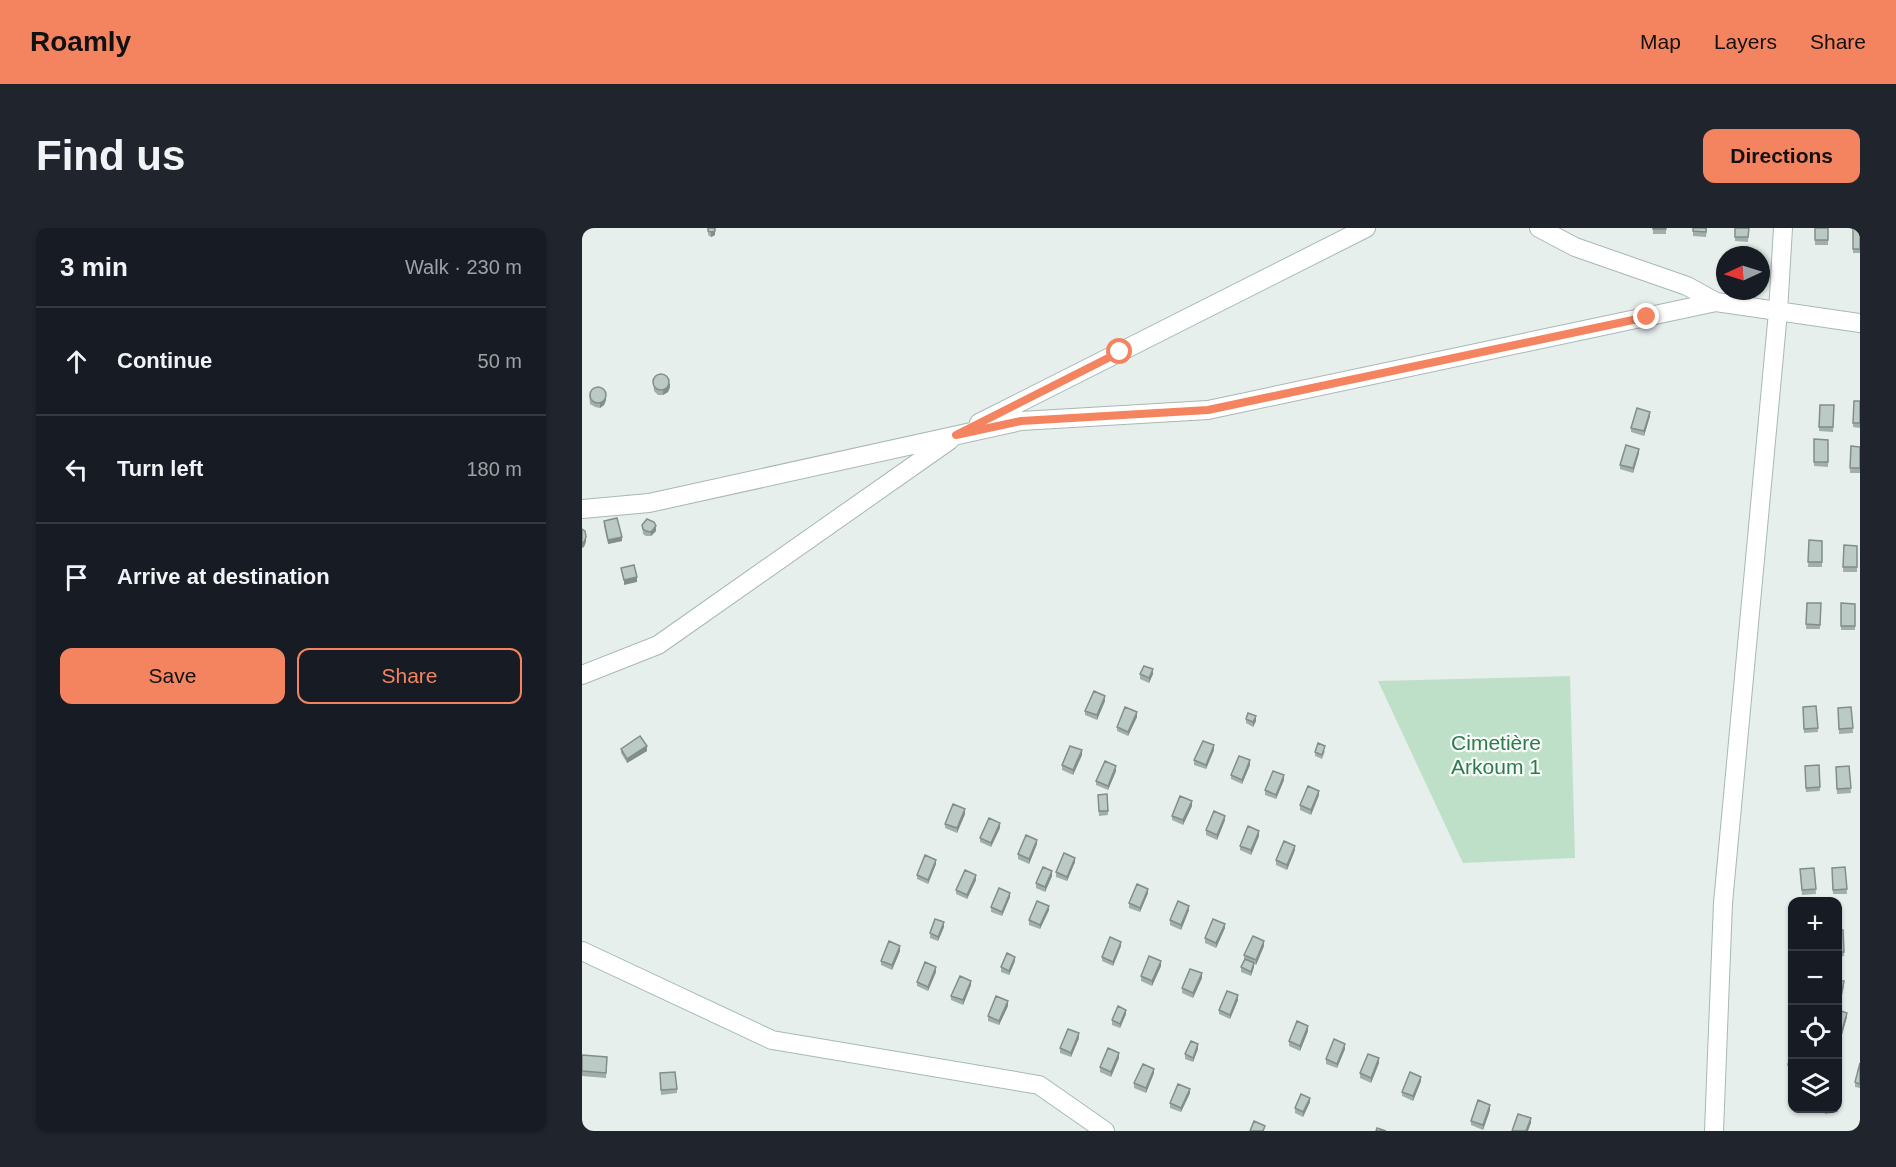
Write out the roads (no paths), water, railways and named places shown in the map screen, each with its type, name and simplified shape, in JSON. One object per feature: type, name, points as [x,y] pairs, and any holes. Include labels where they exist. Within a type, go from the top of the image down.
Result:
[{"type":"street","points":[[582,675],[658,645],[956,435],[1366,228]]},
{"type":"street","points":[[1539,228],[1575,247],[1687,286],[1716,302],[1860,324]]},
{"type":"street","points":[[1713,1131],[1723,903],[1778,312],[1783,228]]},
{"type":"street","points":[[582,509],[649,503],[1021,421],[1208,410],[1716,302]]},
{"type":"street","points":[[582,951],[772,1040],[1039,1085],[1105,1131]]},
{"type":"park label","name":"Cimetière Arkoum 1","points":[[1496,755]]}]
